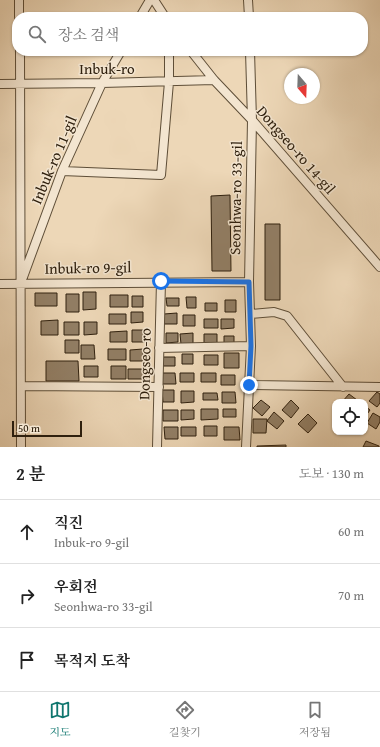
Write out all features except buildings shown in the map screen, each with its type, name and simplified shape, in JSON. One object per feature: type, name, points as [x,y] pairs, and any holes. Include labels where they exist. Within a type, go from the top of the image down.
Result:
[{"type":"street","points":[[18,0],[19,12]]},
{"type":"street","points":[[143,12],[150,0]]},
{"type":"street","points":[[154,0],[162,12]]},
{"type":"street","points":[[248,0],[249,12]]},
{"type":"street","points":[[20,56],[21,447]]},
{"type":"street","name":"Inbuk-ro 11-gil","points":[[21,283],[62,171],[102,83],[118,56]]},
{"type":"street","points":[[62,171],[161,175],[169,82],[169,56]]},
{"type":"street","name":"Dongseo-ro 14-gil","points":[[195,56],[214,80],[252,120],[380,267]]},
{"type":"street","name":"Seonhwa-ro 33-gil","points":[[246,447],[251,346],[249,282],[252,120],[250,56]]},
{"type":"street","name":"Inbuk-ro","points":[[0,84],[20,82],[102,83],[214,80]]},
{"type":"street","name":"Inbuk-ro 9-gil","points":[[0,284],[161,281],[249,282]]},
{"type":"street","name":"Dongseo-ro","points":[[157,447],[161,281]]},
{"type":"street","points":[[250,314],[274,312],[287,316],[343,387]]},
{"type":"street","points":[[160,348],[251,346]]},
{"type":"street","points":[[249,385],[380,387]]},
{"type":"street","points":[[22,386],[159,387]]},
{"type":"route","points":[[161,281],[249,282],[251,346],[249,385]]}]
